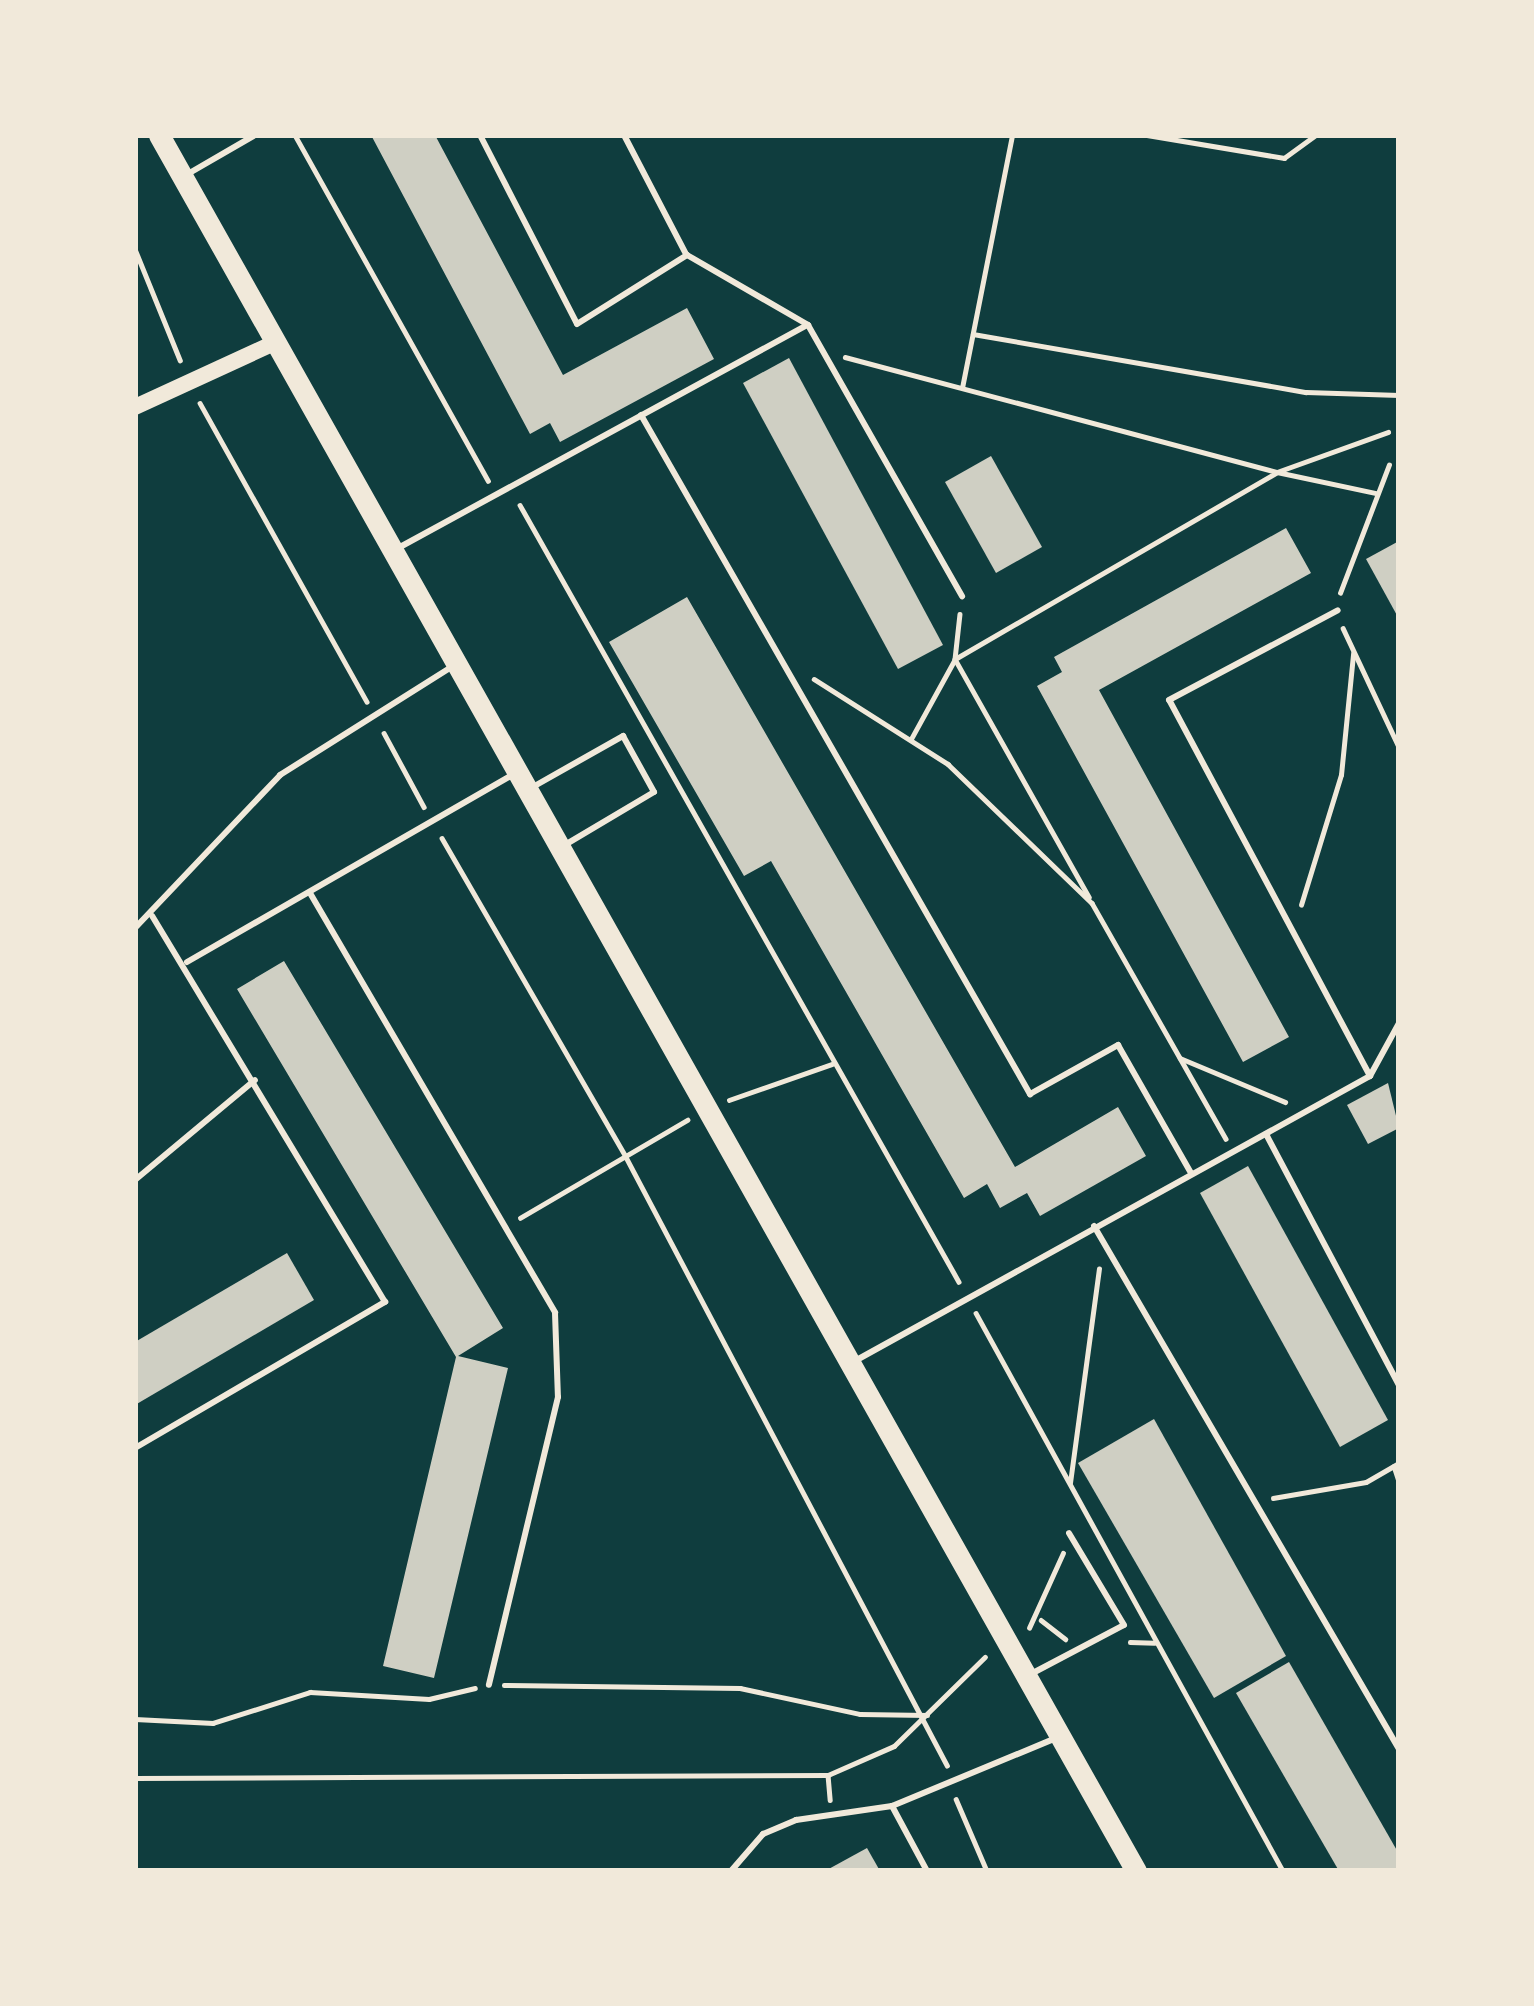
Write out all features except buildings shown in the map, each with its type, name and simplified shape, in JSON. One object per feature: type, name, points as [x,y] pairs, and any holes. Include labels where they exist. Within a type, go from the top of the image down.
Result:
[{"type":"main road","points":[[159,135],[1136,1871]]},
{"type":"street","points":[[135,407],[276,342]]},
{"type":"lane","points":[[182,177],[256,135]]},
{"type":"lane","points":[[480,135],[577,324],[686,255]]},
{"type":"lane","points":[[625,135],[686,255],[808,325],[962,596]]},
{"type":"lane","points":[[946,135],[973,135]]},
{"type":"lane","points":[[393,551],[808,325]]},
{"type":"lane","points":[[641,416],[1030,1094],[1118,1045],[1191,1173]]},
{"type":"lane","points":[[1339,610],[1169,700],[1370,1076]]},
{"type":"lane","points":[[135,928],[152,916],[280,775],[372,711],[456,664]]},
{"type":"lane","points":[[186,962],[433,823],[623,736],[654,792],[560,848]]},
{"type":"lane","points":[[310,893],[556,1312],[562,1346],[489,1685]]},
{"type":"lane","points":[[135,1448],[385,1302],[186,962],[152,916]]},
{"type":"lane","points":[[850,1364],[966,1295],[1370,1076],[1399,1023]]},
{"type":"lane","points":[[135,1180],[255,1080]]},
{"type":"lane","points":[[1265,1133],[1399,1385]]},
{"type":"lane","points":[[1094,1226],[1399,1749]]},
{"type":"lane","points":[[1025,1676],[1124,1625],[1070,1533]]},
{"type":"lane","points":[[731,1871],[763,1834],[831,1811],[892,1805],[1059,1737]]},
{"type":"lane","points":[[892,1805],[927,1871]]},
{"type":"path","points":[[295,135],[497,494],[525,507],[1282,1871]]},
{"type":"path","points":[[962,388],[1012,135]]},
{"type":"path","points":[[1147,135],[1284,158],[1316,135]]},
{"type":"path","points":[[135,249],[190,382],[433,823],[626,1156],[927,1715],[987,1871]]},
{"type":"path","points":[[973,334],[1306,392],[1399,395]]},
{"type":"path","points":[[828,353],[1277,472],[1376,493]]},
{"type":"path","points":[[956,659],[1277,472],[1399,428]]},
{"type":"path","points":[[1398,450],[1343,564],[1339,610],[1353,653],[1399,746]]},
{"type":"path","points":[[911,740],[956,659],[962,596]]},
{"type":"path","points":[[1292,931],[1341,775],[1353,653]]},
{"type":"path","points":[[956,659],[1232,1150]]},
{"type":"path","points":[[786,670],[911,740],[1092,903]]},
{"type":"path","points":[[1180,1058],[1305,1111]]},
{"type":"path","points":[[505,1226],[707,1108],[834,1064]]},
{"type":"path","points":[[1070,1483],[1106,1246]]},
{"type":"path","points":[[1255,1502],[1396,1465],[1399,1481]]},
{"type":"path","points":[[135,1778],[828,1775],[894,1746],[1007,1642],[1041,1620],[1080,1502]]},
{"type":"path","points":[[135,1719],[213,1723],[310,1692],[429,1699],[489,1685],[740,1688],[860,1714],[927,1715]]},
{"type":"path","points":[[828,1775],[831,1811]]}]
